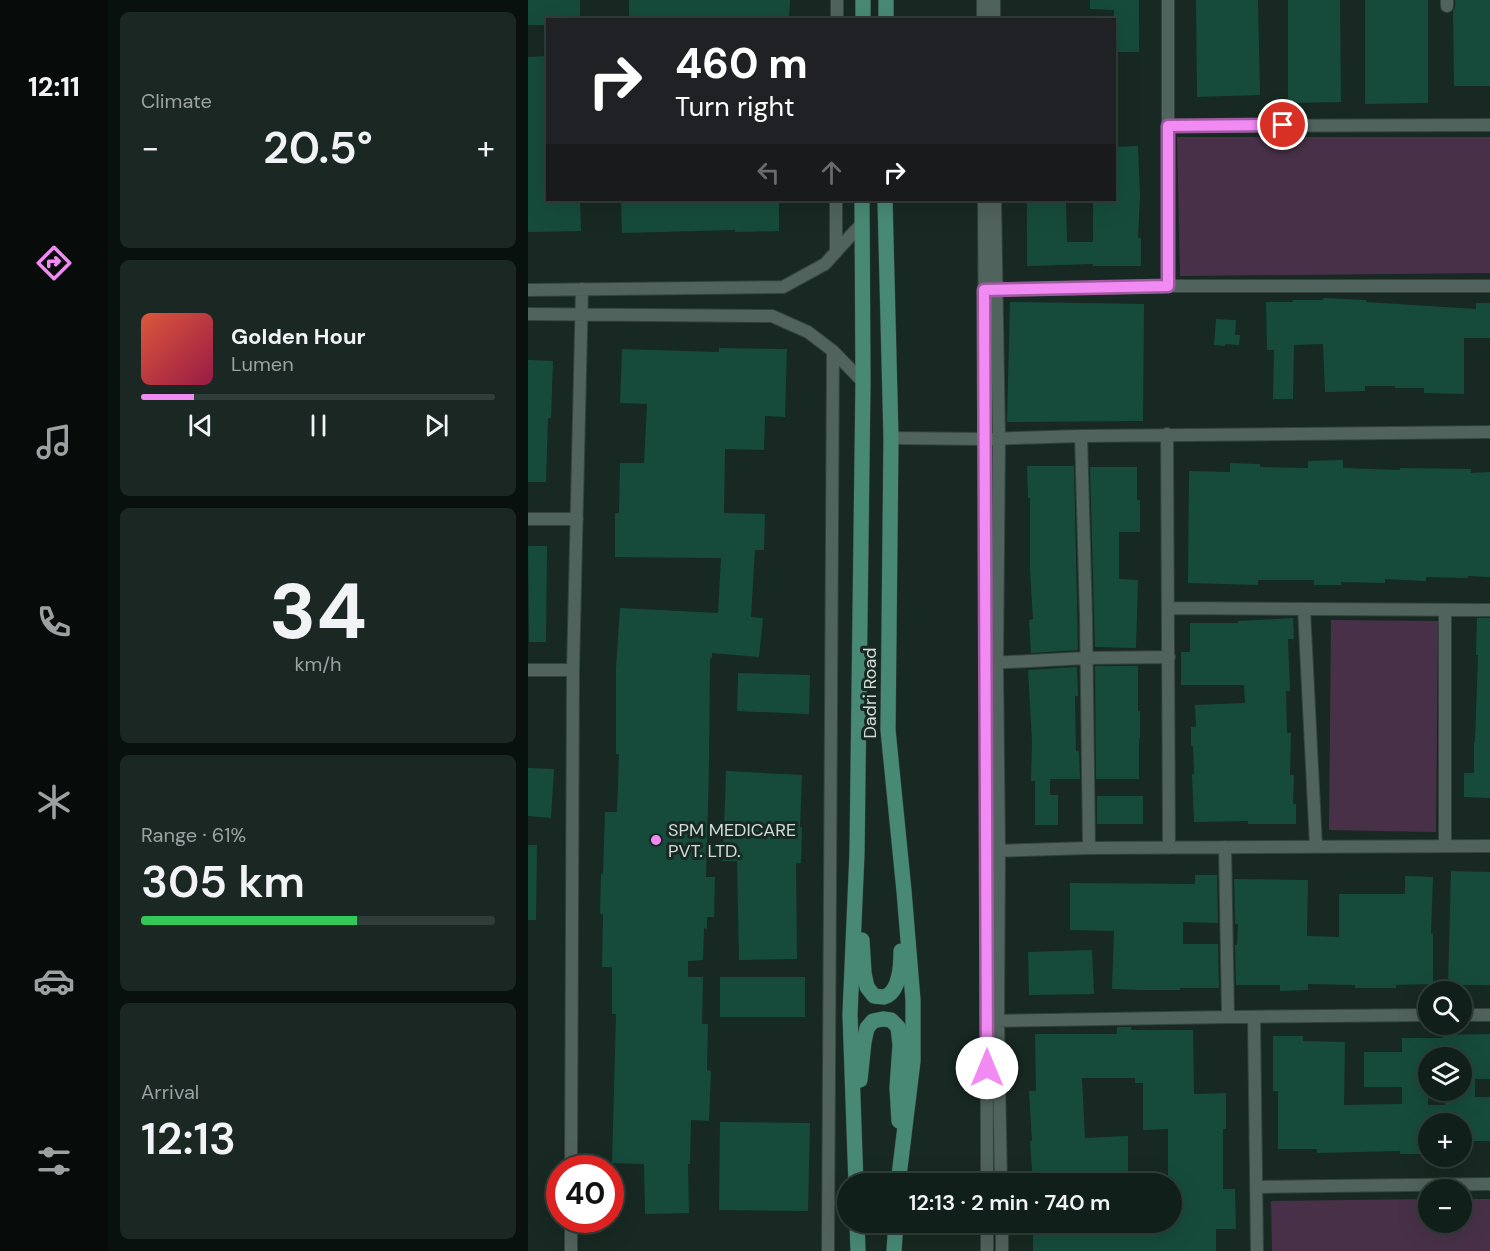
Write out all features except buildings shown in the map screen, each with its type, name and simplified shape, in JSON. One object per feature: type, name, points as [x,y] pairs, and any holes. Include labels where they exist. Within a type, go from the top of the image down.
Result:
[{"type":"main road","points":[[863,0],[863,18]]},
{"type":"main road","points":[[886,0],[886,18]]},
{"type":"main road","name":"Dadri Road","points":[[856,1173],[850,1014],[857,853],[863,381],[861,201]]},
{"type":"main road","name":"Dadri Road","points":[[885,201],[891,438],[888,730],[913,1000],[913,1061],[899,1173]]},
{"type":"main road","points":[[857,853],[864,973],[867,987],[874,996],[884,997],[892,992],[898,978],[901,966],[900,920],[904,891]]},
{"type":"main road","points":[[855,1145],[867,1028],[873,1022],[883,1019],[891,1020],[898,1027],[900,1046],[897,1088],[901,1161]]},
{"type":"main road","points":[[857,1233],[858,1251]]},
{"type":"main road","points":[[894,1251],[895,1233]]},
{"type":"street","points":[[837,0],[837,18]]},
{"type":"street","points":[[983,0],[983,18]]},
{"type":"street","points":[[994,0],[994,18]]},
{"type":"street","points":[[1168,0],[1168,286]]},
{"type":"street","points":[[1168,126],[1490,125]]},
{"type":"street","points":[[836,201],[836,252]]},
{"type":"street","points":[[984,201],[999,439],[991,663]]},
{"type":"street","points":[[987,1173],[992,1021],[993,851],[985,439],[995,201]]},
{"type":"street","points":[[528,290],[783,287],[825,264],[861,225]]},
{"type":"street","points":[[990,290],[1168,286],[1490,286]]},
{"type":"street","points":[[571,1155],[573,670],[582,289]]},
{"type":"street","points":[[528,314],[772,316],[808,332],[833,351],[863,381]]},
{"type":"street","points":[[828,1251],[833,351]]},
{"type":"street","points":[[891,438],[999,439],[1167,434],[1490,432]]},
{"type":"street","points":[[1167,434],[1169,848]]},
{"type":"street","points":[[1081,436],[1089,848]]},
{"type":"street","points":[[528,519],[577,519]]},
{"type":"street","points":[[1168,608],[1490,610]]},
{"type":"street","points":[[1304,609],[1316,846]]},
{"type":"street","points":[[1445,610],[1445,845]]},
{"type":"street","points":[[991,663],[1169,657]]},
{"type":"street","points":[[528,670],[573,670]]},
{"type":"street","points":[[993,851],[1089,848],[1490,846]]},
{"type":"street","points":[[1225,847],[1228,1017]]},
{"type":"street","points":[[1472,1015],[1490,1015]]},
{"type":"street","points":[[992,1021],[1418,1016]]},
{"type":"street","points":[[1254,1017],[1257,1251]]},
{"type":"street","points":[[992,1021],[1000,1173]]},
{"type":"street","points":[[1257,1186],[1490,1184]]},
{"type":"street","points":[[571,1233],[571,1251]]},
{"type":"street","points":[[987,1233],[987,1251]]},
{"type":"street","points":[[1002,1233],[1002,1251]]},
{"type":"shaded area","points":[[1177,137],[1490,137],[1490,273],[1180,276]]},
{"type":"shaded area","points":[[1331,620],[1438,621],[1436,832],[1329,830]]},
{"type":"shaded area","points":[[1418,1199],[1418,1233],[1472,1233],[1472,1199],[1490,1199],[1490,1251],[1272,1251],[1271,1201]]},
{"type":"place","name":"SPM MEDICARE PVT. LTD.","points":[[656,840]]},
{"type":"route","points":[[987,1068],[984,290],[1168,286],[1168,126],[1283,125]]}]
